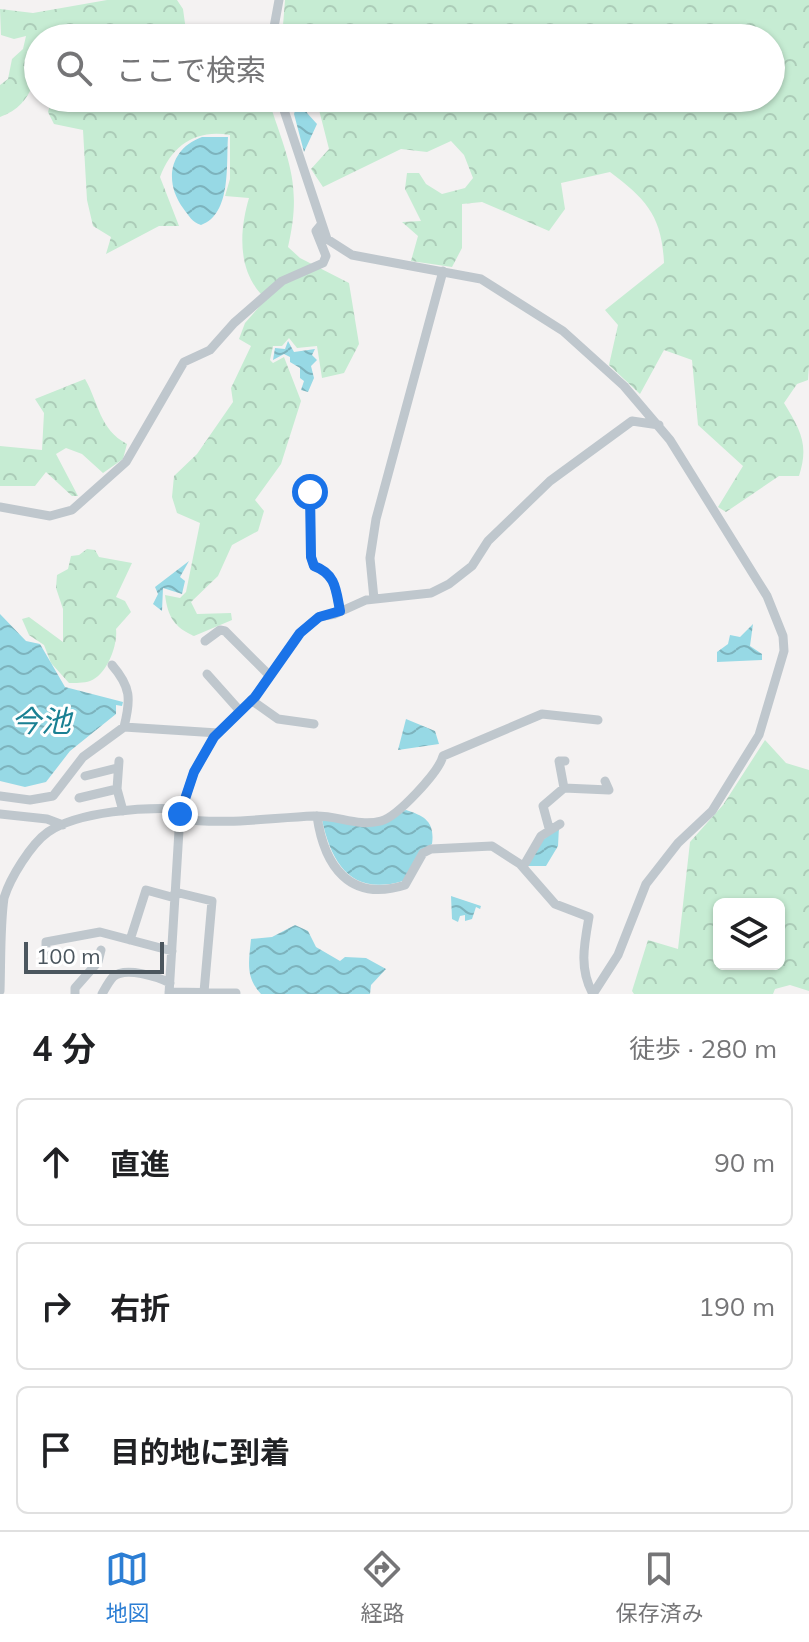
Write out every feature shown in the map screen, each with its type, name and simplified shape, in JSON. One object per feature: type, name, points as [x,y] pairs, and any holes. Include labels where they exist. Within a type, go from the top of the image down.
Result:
[{"type":"street","points":[[275,24],[279,0]]},
{"type":"street","points":[[285,112],[327,239],[352,255],[481,279],[563,331],[624,386],[659,425],[767,596],[783,636],[784,651],[770,708],[745,761],[712,811],[678,843],[646,884],[618,955],[593,994],[586,983],[582,959],[589,917],[555,904],[523,867],[492,846],[431,849],[423,853],[405,885],[371,889],[353,885],[341,876],[325,853],[317,816]]},
{"type":"street","points":[[0,507],[50,516],[72,510],[126,462],[184,362],[210,350],[234,323],[282,281],[323,263],[326,256],[316,231],[321,225]]},
{"type":"street","points":[[374,599],[370,558],[376,519],[443,271]]},
{"type":"street","points":[[169,990],[180,814],[194,772],[218,733],[251,700],[300,633],[319,617],[374,599],[431,593],[449,584],[472,566],[488,541],[550,481],[632,421],[659,425]]},
{"type":"street","points":[[310,492],[311,557],[314,566],[329,573],[333,579],[340,611]]},
{"type":"street","points":[[205,641],[220,630],[225,631],[269,675]]},
{"type":"street","points":[[112,665],[127,682],[131,697],[124,727]]},
{"type":"street","points":[[207,674],[240,711]]},
{"type":"street","points":[[251,700],[278,719],[314,724]]},
{"type":"street","points":[[0,991],[2,908],[10,883],[41,838],[63,825],[149,808],[211,823],[317,816],[350,822],[380,821],[417,793],[441,764],[443,756],[542,714],[598,720]]},
{"type":"street","points":[[0,796],[30,800],[53,796],[83,757],[124,727],[218,733]]},
{"type":"street","points":[[564,788],[559,761],[565,761]]},
{"type":"street","points":[[85,776],[118,764],[117,789],[123,811]]},
{"type":"street","points":[[549,828],[543,806],[564,788],[609,790],[605,781]]},
{"type":"street","points":[[79,798],[117,789]]},
{"type":"street","points":[[0,814],[47,819],[63,825]]},
{"type":"street","points":[[523,867],[532,848],[549,828],[560,824]]},
{"type":"street","points":[[130,940],[146,890],[212,901],[204,992]]},
{"type":"street","points":[[46,961],[46,942],[100,932],[172,951]]},
{"type":"street","points":[[75,994],[75,988],[98,962],[101,950]]},
{"type":"street","points":[[102,994],[113,977],[121,973],[158,977],[169,990],[229,993]]},
{"type":"green space","points":[[107,0],[177,0],[183,9],[185,24],[24,24],[24,36],[14,39],[1,35],[0,9],[33,13]]},
{"type":"green space","points":[[285,0],[809,0],[809,365],[808,380],[797,384],[784,403],[802,438],[799,476],[779,476],[726,512],[718,507],[743,466],[698,425],[692,360],[664,350],[640,394],[609,365],[618,325],[605,310],[664,263],[660,233],[650,210],[610,172],[561,183],[565,209],[549,231],[482,202],[462,204],[462,248],[452,267],[411,261],[418,236],[402,222],[421,221],[405,189],[407,173],[419,173],[426,184],[442,194],[465,188],[473,178],[464,155],[451,141],[427,152],[401,149],[323,187],[311,169],[329,149],[320,112],[785,112],[785,24],[283,24]]},
{"type":"green space","points":[[24,45],[24,100],[0,117],[0,85],[8,79],[12,59]]},
{"type":"green space","points":[[48,112],[273,112],[287,155],[293,188],[294,205],[288,247],[300,258],[349,283],[359,344],[344,373],[322,378],[317,346],[297,348],[289,338],[282,346],[273,346],[270,360],[273,363],[284,357],[301,401],[281,464],[255,500],[264,511],[258,531],[232,545],[218,576],[191,602],[197,614],[231,613],[232,620],[194,636],[173,620],[165,595],[180,598],[186,592],[200,523],[177,513],[172,497],[174,476],[197,454],[233,402],[231,388],[251,346],[239,339],[245,323],[266,299],[257,289],[245,265],[242,238],[249,198],[225,196],[230,179],[230,135],[196,137],[178,148],[160,177],[179,226],[159,226],[106,254],[111,237],[93,226],[87,200],[83,130],[54,124]]},
{"type":"green space","points":[[85,379],[105,423],[127,444],[123,459],[103,473],[82,454],[66,448],[56,454],[78,496],[72,496],[46,472],[35,486],[0,486],[0,446],[42,450],[44,413],[35,399]]},
{"type":"green space","points":[[87,549],[95,550],[99,557],[132,563],[116,597],[125,601],[131,612],[116,629],[113,651],[102,673],[90,681],[69,683],[51,663],[44,645],[29,635],[22,619],[29,617],[63,642],[63,609],[56,588],[57,575],[68,569],[71,556]]},
{"type":"green space","points":[[765,740],[786,763],[809,770],[809,991],[790,985],[775,989],[773,994],[634,994],[632,991],[648,940],[678,949],[690,842],[723,805]]},
{"type":"water","points":[[307,112],[317,124],[304,152],[294,114]]},
{"type":"water","points":[[202,137],[228,137],[223,199],[211,219],[201,225],[183,208],[173,188],[172,177],[176,158],[182,150]]},
{"type":"water","points":[[288,341],[294,352],[315,349],[312,355],[317,360],[311,366],[314,378],[308,392],[301,390],[304,381],[300,378],[300,368],[290,362],[290,357],[284,354],[273,360],[275,348],[285,349]]},
{"type":"water","points":[[189,561],[180,577],[185,581],[182,594],[163,588],[162,611],[153,604],[158,594],[155,587]]},
{"type":"water","name":"今池","points":[[0,614],[26,641],[40,644],[65,687],[123,702],[122,706],[116,705],[116,714],[70,751],[46,782],[25,787],[0,781]]},
{"type":"water","points":[[753,624],[750,646],[762,654],[762,660],[717,662],[717,652],[728,644],[730,635],[740,637]]},
{"type":"water","points":[[406,719],[435,731],[439,744],[398,750]]},
{"type":"water","points":[[406,810],[427,821],[433,836],[432,844],[419,852],[403,881],[370,884],[347,873],[332,851],[322,820],[362,825]]},
{"type":"water","points":[[559,827],[558,846],[546,866],[525,866],[533,848]]},
{"type":"water","points":[[451,896],[481,906],[480,909],[476,907],[472,919],[465,921],[465,915],[460,916],[458,922],[452,919]]},
{"type":"water","points":[[295,925],[308,931],[316,947],[340,961],[345,957],[366,958],[386,969],[371,985],[370,994],[261,994],[250,975],[251,939],[272,937]]},
{"type":"route","points":[[180,814],[183,797],[194,772],[214,737],[255,697],[300,633],[319,617],[340,611],[333,579],[329,573],[314,566],[311,557],[310,492]]}]
